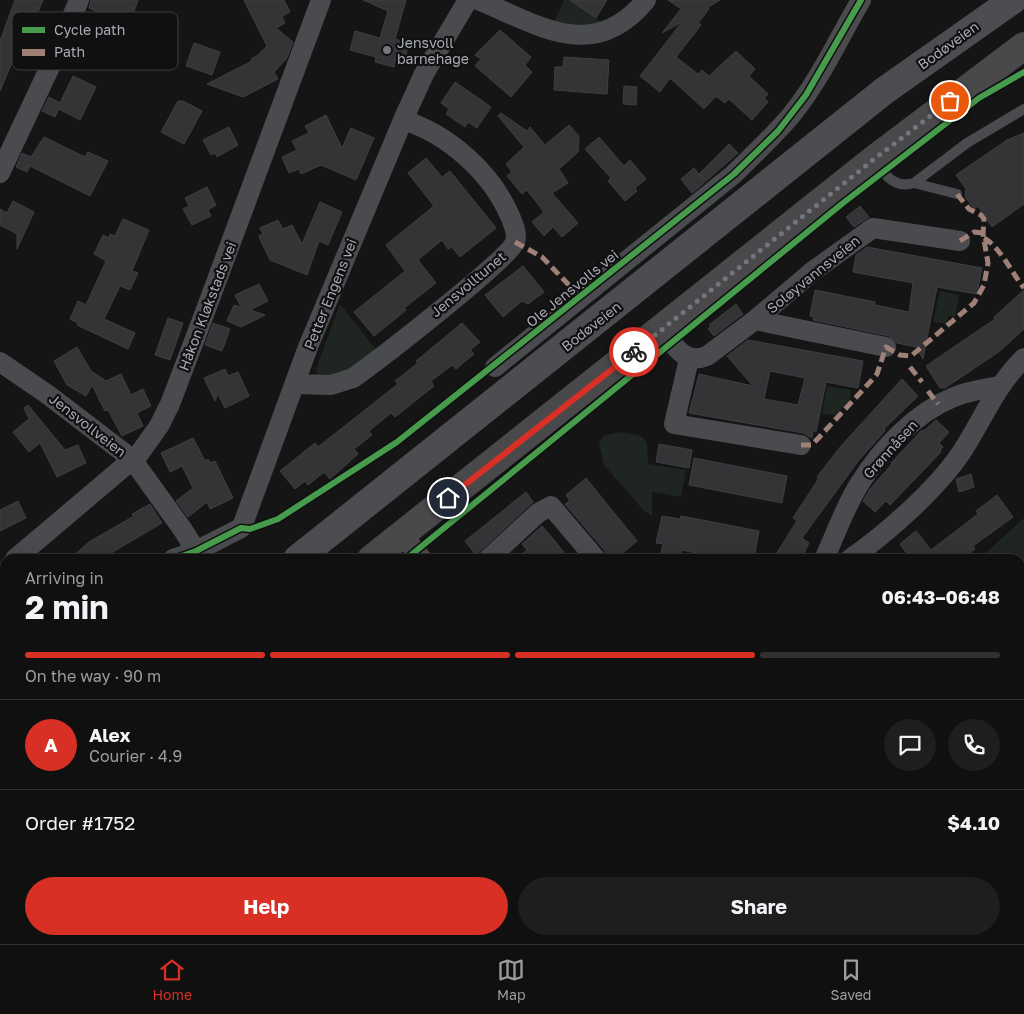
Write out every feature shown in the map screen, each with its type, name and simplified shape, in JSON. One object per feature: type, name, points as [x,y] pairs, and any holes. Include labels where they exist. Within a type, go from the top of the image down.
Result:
[{"type":"main road","name":"Bodøveien","points":[[884,92],[957,26],[982,0]]},
{"type":"main road","name":"Bodøveien","points":[[303,554],[884,92],[1013,0]]},
{"type":"street","points":[[74,12],[79,0]]},
{"type":"street","name":"Håkon Kløkstads vei","points":[[21,554],[145,448],[170,404],[321,0]]},
{"type":"street","name":"Petter Engens vei","points":[[187,554],[241,528],[296,384],[308,347],[403,120],[424,74],[468,0]]},
{"type":"street","points":[[478,0],[550,31],[586,35],[600,34],[621,24],[646,0]]},
{"type":"street","name":"Ole Jensvolls vei","points":[[495,366],[734,174],[760,149],[806,95],[861,0]]},
{"type":"street","points":[[377,554],[873,160],[1024,46]]},
{"type":"street","points":[[0,173],[49,70]]},
{"type":"street","name":"Jensvolltunet","points":[[296,384],[330,385],[353,378],[482,274],[515,242],[516,234],[508,213],[495,189],[479,170],[456,149],[428,129],[403,120]]},
{"type":"street","name":"Soløyvannsveien","points":[[689,359],[699,360],[708,356],[756,320],[813,271],[873,228],[960,241]]},
{"type":"street","name":"Soløyvannsveien","points":[[756,320],[886,347]]},
{"type":"street","points":[[662,329],[681,353],[689,359],[674,424],[801,445]]},
{"type":"street","points":[[858,554],[906,514],[959,456],[981,422],[998,386],[1024,358]]},
{"type":"street","name":"Jensvollveien","points":[[0,362],[47,394],[132,459],[196,551]]},
{"type":"street","name":"Grønnåsen","points":[[826,554],[859,485],[872,466],[917,419],[938,404],[956,396],[998,386]]},
{"type":"street","points":[[493,554],[538,513],[551,506],[592,554]]},
{"type":"street","points":[[402,534],[418,554]]},
{"type":"lane","points":[[873,160],[895,183],[905,186],[914,183],[967,143],[1024,109]]},
{"type":"lane","points":[[914,183],[957,194]]},
{"type":"shaded area","points":[[564,0],[567,0],[603,23],[597,26],[554,23]]},
{"type":"shaded area","points":[[940,291],[959,295],[955,317],[948,316],[947,324],[933,322]]},
{"type":"shaded area","points":[[340,304],[377,351],[357,366],[341,374],[326,377],[318,375],[316,369]]},
{"type":"shaded area","points":[[827,386],[851,390],[849,401],[835,415],[822,414]]},
{"type":"shaded area","points":[[620,432],[639,435],[647,442],[648,464],[686,470],[681,497],[652,492],[652,516],[644,511],[604,465],[599,443],[604,436]]},
{"type":"shaded area","points":[[1024,518],[1024,554],[984,554]]},
{"type":"building","points":[[15,0],[43,0],[38,12],[12,12],[12,62],[0,91],[0,41]]},
{"type":"building","points":[[91,0],[138,0],[134,12],[99,12],[89,8]]},
{"type":"building","points":[[244,0],[284,0],[290,12],[282,16],[285,23],[276,28],[293,42],[287,58],[274,72],[278,79],[243,97],[207,84],[252,61],[251,59],[267,46]]},
{"type":"building","points":[[363,0],[406,0],[395,39],[409,43],[404,63],[395,61],[394,67],[375,62],[376,57],[350,50],[355,31],[380,38],[388,11]]},
{"type":"building","points":[[569,0],[607,0],[596,18]]},
{"type":"building","points":[[668,0],[720,0],[707,8],[709,9],[698,23],[701,25],[676,57],[698,74],[702,70],[709,76],[736,51],[755,69],[749,76],[768,94],[764,98],[768,102],[752,120],[729,99],[725,103],[716,96],[704,109],[670,78],[660,92],[640,76],[682,22],[662,33],[681,9]]},
{"type":"building","points":[[500,30],[531,57],[525,65],[532,72],[511,97],[475,66],[481,59],[475,55]]},
{"type":"building","points":[[194,43],[220,52],[212,75],[186,66]]},
{"type":"building","points":[[564,57],[609,60],[607,94],[554,90],[555,67],[563,67]]},
{"type":"building","points":[[73,76],[96,87],[80,120],[59,109],[55,117],[42,111],[49,97],[60,103]]},
{"type":"building","points":[[455,82],[491,107],[477,128],[468,122],[465,127],[446,114],[449,109],[441,103]]},
{"type":"building","points":[[624,86],[637,87],[636,105],[623,104]]},
{"type":"building","points":[[178,101],[183,101],[202,111],[184,144],[161,132]]},
{"type":"building","points":[[501,113],[527,131],[530,127],[545,145],[569,125],[579,136],[578,152],[559,169],[568,183],[552,193],[578,223],[562,237],[553,227],[544,236],[532,222],[544,212],[527,190],[522,194],[507,176],[512,172],[506,164],[524,147],[498,116]]},
{"type":"building","points":[[326,115],[342,148],[351,128],[374,138],[356,180],[321,165],[301,174],[299,169],[289,173],[282,157],[297,150],[292,141],[309,133],[305,126]]},
{"type":"building","points":[[229,127],[238,145],[217,157],[215,153],[211,155],[203,140]]},
{"type":"building","points":[[1024,133],[1024,204],[992,227],[978,206],[974,209],[965,196],[966,189],[956,175],[1007,140]]},
{"type":"building","points":[[44,137],[85,157],[88,152],[108,161],[90,196],[30,166],[27,172],[16,167],[22,153],[31,157]]},
{"type":"building","points":[[599,137],[624,166],[630,160],[646,179],[635,188],[637,191],[625,201],[608,181],[611,178],[585,149]]},
{"type":"building","points":[[729,144],[738,153],[706,181],[699,174]]},
{"type":"building","points":[[426,158],[442,177],[450,171],[496,228],[460,257],[452,247],[448,249],[442,240],[418,260],[436,283],[404,308],[406,310],[374,336],[354,312],[405,271],[386,245],[434,206],[408,173]]},
{"type":"building","points":[[694,168],[705,182],[692,193],[681,179]]},
{"type":"building","points":[[207,187],[216,205],[208,210],[211,216],[192,225],[183,209],[189,206],[185,198]]},
{"type":"building","points":[[13,201],[34,212],[17,249],[17,234],[0,225],[0,209],[7,213]]},
{"type":"building","points":[[320,202],[342,212],[328,245],[319,241],[307,275],[270,260],[259,236],[263,234],[260,228],[278,220],[283,229],[292,225],[302,244]]},
{"type":"building","points":[[860,206],[869,217],[854,227],[846,217]]},
{"type":"building","points":[[123,219],[149,230],[132,271],[138,273],[130,290],[120,286],[104,319],[135,333],[128,349],[77,325],[78,323],[70,319],[78,301],[86,305],[106,261],[94,254],[103,235],[109,238],[110,234],[115,236]]},
{"type":"building","points":[[867,247],[982,268],[977,294],[937,287],[923,359],[916,347],[897,343],[889,336],[813,320],[814,317],[810,316],[815,290],[875,302],[875,305],[909,312],[913,283],[853,272],[856,255]]},
{"type":"building","points":[[523,266],[544,292],[528,304],[522,301],[503,317],[485,295]]},
{"type":"building","points":[[259,284],[268,301],[250,310],[265,315],[241,327],[227,321],[234,305],[241,307],[235,295]]},
{"type":"building","points":[[1024,290],[1024,329],[1000,351],[945,388],[940,388],[926,366],[995,319],[994,317]]},
{"type":"building","points":[[736,304],[743,314],[714,336],[708,329],[711,326],[709,325]]},
{"type":"building","points":[[168,318],[183,323],[170,360],[155,355]]},
{"type":"building","points":[[213,323],[230,329],[222,351],[205,345]]},
{"type":"building","points":[[462,323],[480,342],[470,350],[474,354],[456,369],[452,365],[431,381],[434,386],[395,417],[391,413],[369,431],[372,435],[354,449],[358,454],[330,479],[324,472],[308,485],[305,481],[295,489],[280,471],[315,443],[318,447],[398,384],[395,381]]},
{"type":"building","points":[[748,340],[863,361],[858,388],[826,382],[816,432],[813,431],[812,438],[803,433],[689,413],[699,374],[753,386],[727,356]],"holes":[[[770,371],[805,378],[798,405],[764,399]]]},
{"type":"building","points":[[77,347],[91,371],[106,381],[121,374],[131,395],[143,389],[151,406],[137,413],[143,426],[122,436],[108,410],[105,411],[92,385],[86,396],[67,385],[54,361]]},
{"type":"building","points":[[225,369],[228,376],[238,372],[249,396],[225,408],[218,394],[215,401],[204,378]]},
{"type":"building","points":[[902,379],[918,396],[884,429],[885,431],[859,460],[802,538],[809,543],[804,554],[776,554],[797,521],[793,518],[819,478],[817,477],[841,446]]},
{"type":"building","points":[[28,405],[65,450],[78,445],[86,463],[57,477],[40,443],[29,452],[13,432],[29,419],[24,408]]},
{"type":"building","points":[[936,420],[949,432],[939,443],[943,447],[940,450],[941,452],[890,505],[886,501],[875,512],[863,501],[870,489],[921,431],[925,430]]},
{"type":"building","points":[[193,438],[205,461],[208,459],[210,463],[215,461],[233,498],[210,509],[207,502],[188,517],[176,501],[193,488],[182,466],[170,472],[161,453]]},
{"type":"building","points":[[659,444],[692,450],[689,468],[656,462]]},
{"type":"building","points":[[694,458],[787,476],[782,503],[689,485]]},
{"type":"building","points":[[971,474],[974,487],[959,492],[956,479]]},
{"type":"building","points":[[586,478],[637,541],[621,554],[606,554],[565,504],[570,501],[566,495]]},
{"type":"building","points":[[526,492],[533,502],[477,554],[465,541]]},
{"type":"building","points":[[997,495],[1013,517],[973,546],[975,549],[968,554],[907,554],[900,544],[916,531],[931,550],[978,514],[976,511]]},
{"type":"building","points":[[18,501],[26,518],[0,531],[0,510]]},
{"type":"building","points":[[150,504],[162,523],[109,554],[76,554],[89,542],[134,516],[132,514]]},
{"type":"building","points":[[662,516],[680,519],[681,516],[759,531],[755,554],[702,554],[681,550],[681,554],[661,554],[663,544],[656,543]]},
{"type":"building","points":[[542,526],[565,554],[522,554],[527,550],[522,544]]},
{"type":"marked path","points":[[801,445],[812,445],[871,381],[877,374],[886,347],[900,355],[911,356],[974,303],[984,285],[988,263],[983,234],[984,219],[981,215],[969,209],[957,194]]},
{"type":"marked path","points":[[960,241],[974,232],[983,233]]},
{"type":"marked path","points":[[984,238],[1001,254],[1024,288]]},
{"type":"marked path","points":[[515,242],[542,257],[568,284],[588,291]]},
{"type":"marked path","points":[[910,367],[922,382]]},
{"type":"marked path","points":[[928,391],[938,404]]},
{"type":"cycle path","points":[[187,554],[241,528],[250,529],[278,519],[397,442],[734,174],[778,131],[806,95],[861,0]]},
{"type":"cycle path","points":[[412,554],[843,203],[979,98],[1024,72]]},
{"type":"way so far","points":[[634,352],[873,160],[950,101]]},
{"type":"place","name":"Jensvoll barnehage","points":[[387,50]]},
{"type":"route","points":[[448,498],[634,352]]}]
